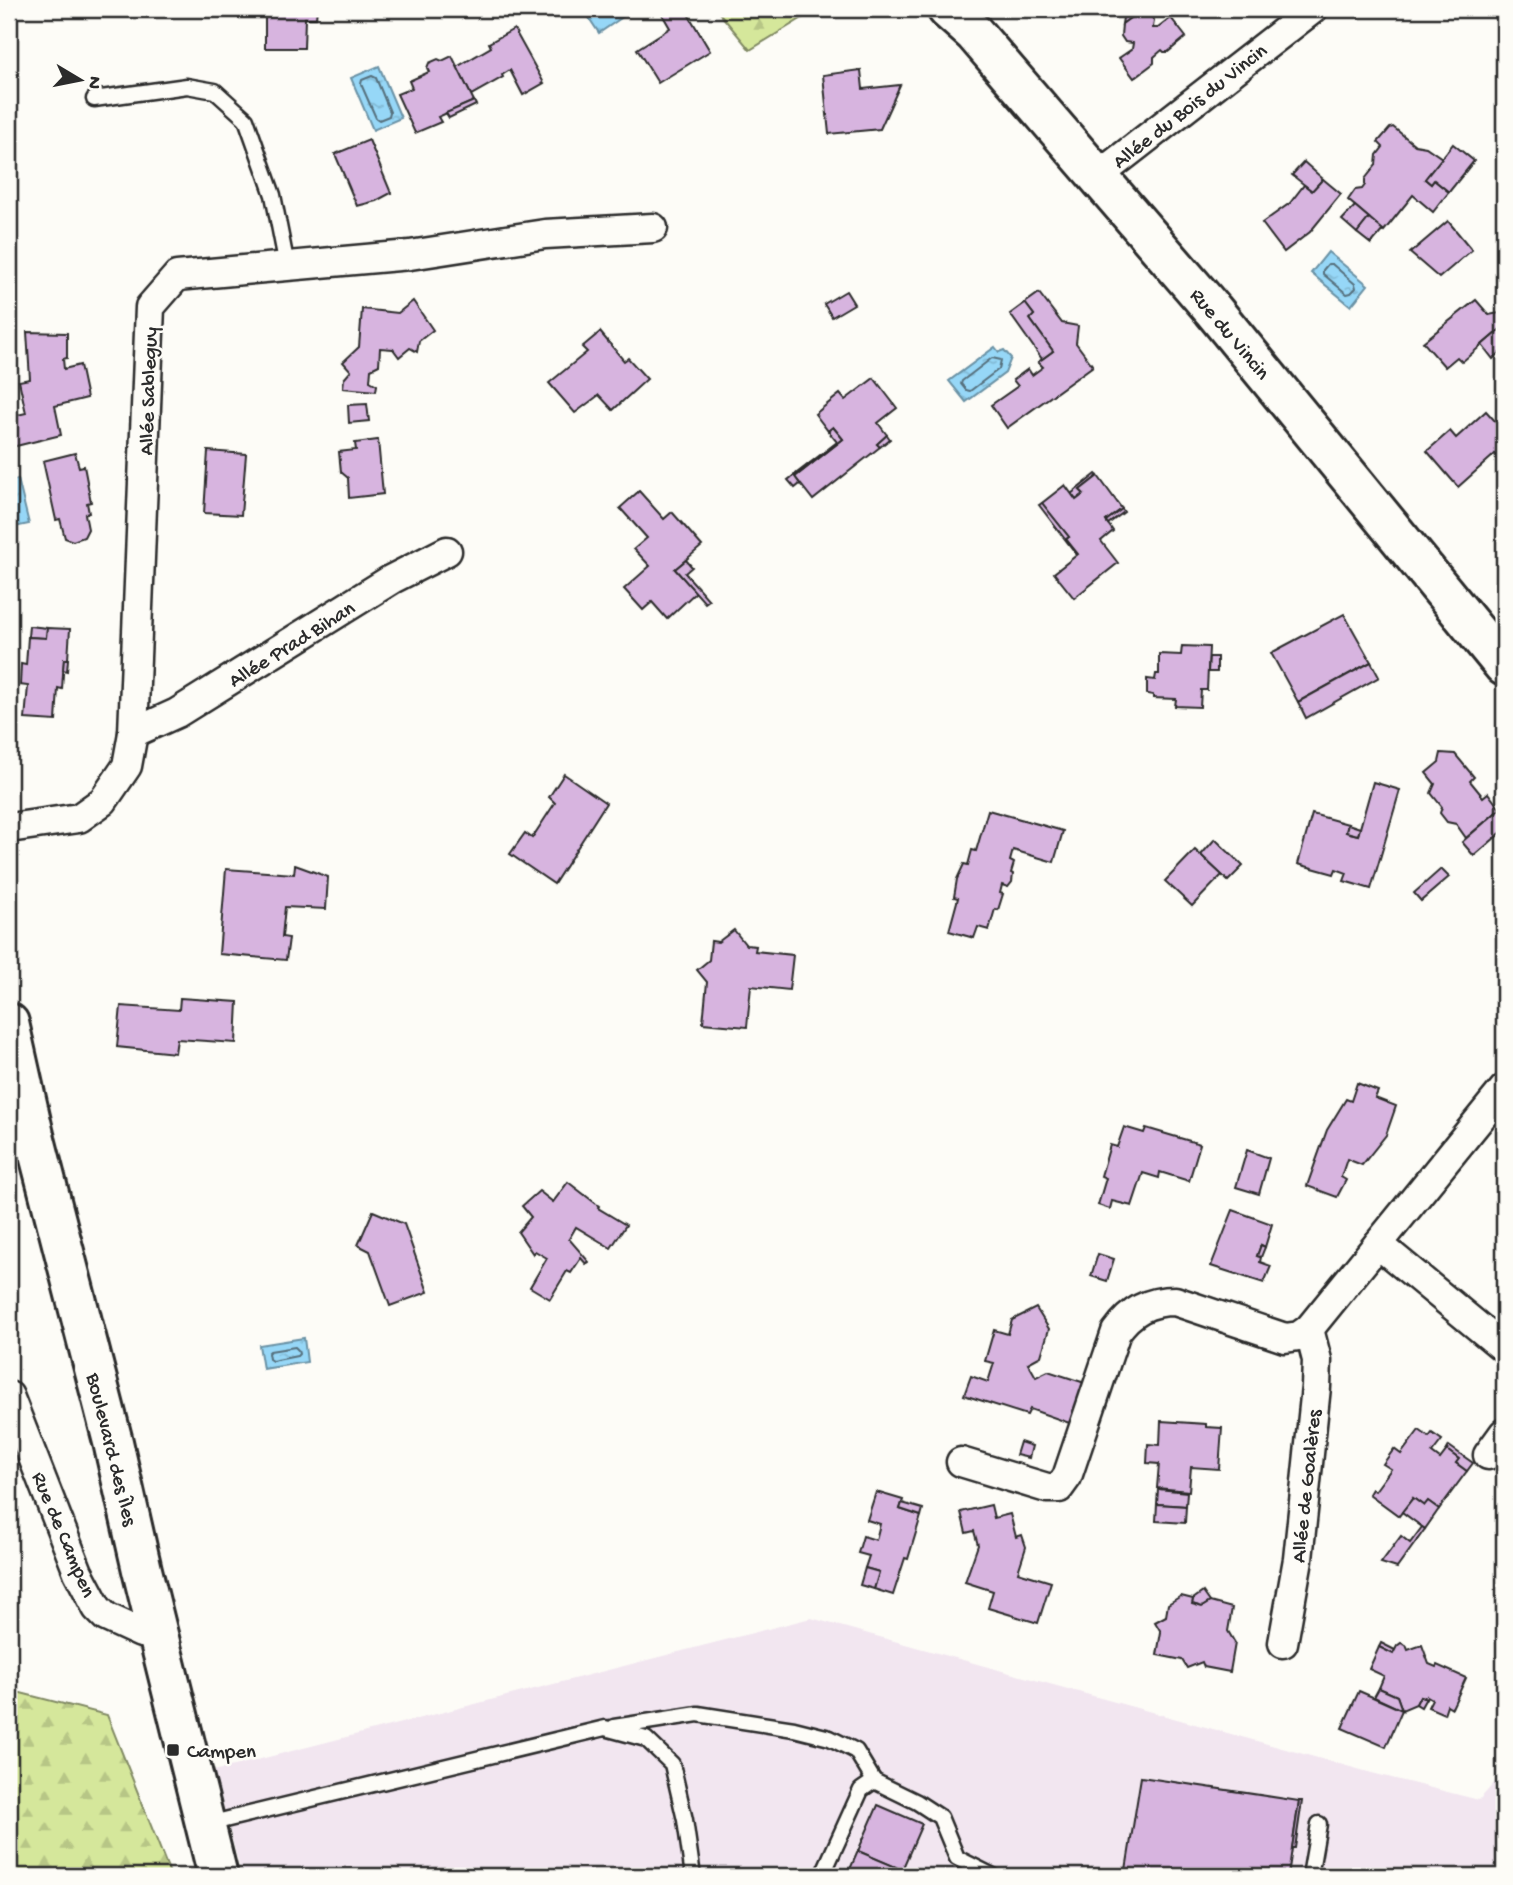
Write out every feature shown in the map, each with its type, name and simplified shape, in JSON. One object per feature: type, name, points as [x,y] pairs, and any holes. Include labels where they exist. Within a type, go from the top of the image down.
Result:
[{"type":"main road","name":"Rue du Vincin","points":[[947,9],[974,33],[1213,310],[1504,666]]},
{"type":"main road","name":"Boulevard des Îles","points":[[9,1023],[34,1135],[113,1442],[218,1876]]},
{"type":"street","name":"Allée du Bois du Vincin","points":[[1098,176],[1313,9]]},
{"type":"street","name":"Allée Sableguy","points":[[9,828],[79,818],[103,801],[127,766],[133,733],[150,307],[177,276],[410,255],[545,234],[653,228]]},
{"type":"street","name":"Allée Prad Bihan","points":[[133,733],[177,713],[392,579],[447,551]]},
{"type":"street","points":[[961,1462],[1047,1488],[1059,1488],[1067,1477],[1115,1332],[1125,1319],[1141,1307],[1160,1301],[1175,1301],[1285,1338],[1299,1336],[1309,1329],[1504,1089]]},
{"type":"street","points":[[1378,1244],[1504,1348]]},
{"type":"street","name":"Allée de Goalères","points":[[1283,1643],[1298,1559],[1316,1387],[1317,1360],[1309,1329]]},
{"type":"street","name":"Rue de Campen","points":[[9,1396],[78,1572],[97,1608],[106,1617],[141,1633],[159,1634]]},
{"type":"lane","points":[[94,99],[187,86],[215,91],[246,119],[273,195],[287,266]]},
{"type":"lane","points":[[206,1824],[605,1728],[698,1714],[794,1729],[830,1738],[856,1751],[874,1781],[918,1802],[940,1817],[957,1858],[993,1876]]},
{"type":"lane","points":[[605,1728],[646,1739],[672,1764],[685,1820],[693,1876]]},
{"type":"lane","points":[[822,1876],[861,1790],[874,1781]]},
{"type":"lane","points":[[1310,1876],[1319,1824]]},
{"type":"shaded area","points":[[811,1618],[1479,1800],[1504,1772],[1504,1876],[242,1876],[214,1771]]},
{"type":"green space","points":[[716,9],[817,9],[750,50]]},
{"type":"green space","points":[[9,1690],[107,1715],[171,1876],[9,1876]]},
{"type":"water","points":[[596,9],[633,10],[599,33],[587,15]]},
{"type":"water","points":[[379,66],[401,118],[373,130],[351,78]]},
{"type":"water","points":[[1328,252],[1368,285],[1351,306],[1311,273]]},
{"type":"water","points":[[995,347],[999,352],[1004,350],[1011,358],[1005,373],[966,402],[949,381]]},
{"type":"water","points":[[9,475],[15,480],[18,479],[29,524],[9,528]]},
{"type":"water","points":[[304,1338],[307,1362],[263,1369],[259,1345]]},
{"type":"building","points":[[275,9],[317,9],[316,18],[305,18],[304,48],[265,48],[265,15],[275,15]]},
{"type":"building","points":[[670,9],[685,9],[710,51],[658,83],[637,49],[670,28],[662,14]]},
{"type":"building","points":[[1124,11],[1137,13],[1122,24]]},
{"type":"building","points":[[1137,13],[1149,14],[1154,20],[1153,28],[1158,28],[1171,18],[1186,37],[1168,52],[1162,50],[1154,57],[1154,63],[1134,78],[1119,58],[1132,49],[1133,43],[1125,42],[1121,36],[1122,24]]},
{"type":"building","points":[[514,29],[544,83],[523,95],[510,70],[502,75],[503,77],[471,95],[457,67],[491,47],[489,43]]},
{"type":"building","points":[[452,56],[474,101],[438,117],[441,122],[415,133],[397,94],[412,88],[409,81],[429,72],[429,63]]},
{"type":"building","points":[[861,70],[863,89],[900,85],[880,129],[829,134],[823,75]]},
{"type":"building","points":[[474,101],[476,105],[449,118],[446,113]]},
{"type":"building","points":[[1393,127],[1415,145],[1426,147],[1442,158],[1425,179],[1431,184],[1434,180],[1449,192],[1433,212],[1413,195],[1384,231],[1348,200],[1355,190],[1362,189],[1365,185],[1365,179],[1376,165],[1377,155],[1383,147],[1378,142]]},
{"type":"building","points":[[369,140],[391,193],[376,201],[357,206],[335,154]]},
{"type":"building","points":[[1453,144],[1474,161],[1449,192],[1434,180],[1431,184],[1425,179]]},
{"type":"building","points":[[1304,162],[1323,179],[1312,191],[1292,175]]},
{"type":"building","points":[[1323,179],[1341,194],[1310,232],[1284,252],[1262,223],[1290,203],[1304,185],[1312,191]]},
{"type":"building","points":[[1355,206],[1369,218],[1357,233],[1342,220]]},
{"type":"building","points":[[1369,218],[1383,230],[1371,244],[1357,233]]},
{"type":"building","points":[[1448,221],[1472,250],[1439,278],[1410,253]]},
{"type":"building","points":[[846,291],[854,304],[832,317],[824,304]]},
{"type":"building","points":[[1039,293],[1062,323],[1078,326],[1076,343],[1093,366],[1007,428],[991,405],[1018,386],[1013,380],[1028,369],[1032,375],[1043,367],[1038,362],[1053,351],[1030,319],[1034,315],[1025,303]]},
{"type":"building","points":[[1476,300],[1489,315],[1499,313],[1504,320],[1504,326],[1462,362],[1457,357],[1445,367],[1423,342]]},
{"type":"building","points":[[413,301],[433,330],[419,341],[417,352],[410,348],[399,357],[393,349],[380,348],[379,365],[371,369],[370,381],[377,385],[376,391],[343,388],[344,379],[351,371],[343,362],[359,347],[362,309],[398,313]]},
{"type":"building","points":[[1025,303],[1034,315],[1030,319],[1053,351],[1042,359],[1010,314]]},
{"type":"building","points":[[1502,328],[1504,349],[1493,359],[1482,345]]},
{"type":"building","points":[[27,332],[67,333],[64,369],[80,365],[87,398],[55,406],[61,435],[12,447],[9,417],[26,413],[19,381],[30,379]]},
{"type":"building","points":[[600,332],[624,361],[628,358],[647,379],[613,410],[599,395],[575,413],[549,383],[587,352],[582,347]]},
{"type":"building","points":[[874,378],[897,408],[878,423],[887,435],[877,444],[880,447],[813,500],[795,477],[843,439],[833,427],[828,431],[815,414],[840,394],[845,400]]},
{"type":"building","points":[[367,404],[369,421],[349,423],[348,405]]},
{"type":"building","points":[[1486,411],[1496,422],[1504,415],[1504,446],[1458,487],[1427,451],[1450,431],[1456,438]]},
{"type":"building","points":[[833,427],[843,439],[795,477],[800,484],[795,488],[788,480],[837,442],[828,431]]},
{"type":"building","points":[[887,435],[890,439],[880,447],[877,444]]},
{"type":"building","points":[[378,440],[383,494],[349,498],[348,478],[341,472],[339,452],[356,450],[355,443]]},
{"type":"building","points":[[208,451],[246,454],[241,515],[204,513]]},
{"type":"building","points":[[75,453],[79,467],[84,466],[91,502],[87,503],[89,513],[85,514],[88,529],[84,537],[73,541],[65,538],[60,519],[56,520],[43,461]]},
{"type":"building","points":[[1096,474],[1098,476],[1080,490],[1084,494],[1076,500],[1071,494]]},
{"type":"building","points":[[1098,476],[1122,509],[1106,521],[1113,531],[1101,541],[1118,563],[1074,598],[1054,573],[1078,554],[1066,539],[1069,537],[1042,503],[1065,485],[1076,500],[1084,494],[1080,490]]},
{"type":"building","points":[[639,491],[664,519],[672,512],[702,546],[675,569],[696,592],[667,619],[652,602],[643,610],[624,589],[650,566],[634,549],[647,538],[620,508]]},
{"type":"building","points":[[1042,503],[1069,537],[1066,539],[1077,555],[1039,505]]},
{"type":"building","points":[[1122,509],[1124,512],[1108,524],[1106,521]]},
{"type":"building","points":[[686,560],[692,567],[685,573],[709,600],[705,603],[675,569]]},
{"type":"building","points":[[1344,614],[1371,662],[1298,702],[1271,653]]},
{"type":"building","points":[[29,626],[47,628],[46,638],[28,637]]},
{"type":"building","points":[[47,628],[70,629],[62,689],[58,688],[56,721],[25,719],[28,686],[20,685],[21,664],[26,665],[28,637],[46,638]]},
{"type":"building","points":[[1182,646],[1209,647],[1207,690],[1201,690],[1200,707],[1175,706],[1176,699],[1153,698],[1153,695],[1147,694],[1147,679],[1155,680],[1156,674],[1159,674],[1159,654],[1181,655]]},
{"type":"building","points":[[1209,657],[1217,657],[1217,672],[1208,672]]},
{"type":"building","points":[[64,659],[68,659],[67,671],[63,670]]},
{"type":"building","points":[[1371,662],[1379,677],[1306,718],[1298,702]]},
{"type":"building","points":[[1441,753],[1455,754],[1474,777],[1470,781],[1483,797],[1488,793],[1500,809],[1466,838],[1456,824],[1447,822],[1440,813],[1442,807],[1431,793],[1435,784],[1426,773],[1439,762]]},
{"type":"building","points":[[564,774],[606,803],[554,884],[510,854],[525,833],[532,838],[555,803],[549,797]]},
{"type":"building","points":[[1373,782],[1400,790],[1371,889],[1344,881],[1347,873],[1336,869],[1334,874],[1298,864],[1312,814],[1348,824],[1346,832],[1358,835]]},
{"type":"building","points":[[1500,809],[1504,814],[1504,830],[1474,856],[1462,842]]},
{"type":"building","points":[[988,810],[1063,831],[1054,862],[1013,850],[1010,861],[1014,863],[1012,882],[1008,887],[1002,885],[1000,893],[1003,894],[989,930],[978,927],[974,938],[949,931],[958,898],[954,897],[957,879],[964,864],[968,865],[972,850],[976,851]]},
{"type":"building","points":[[1348,824],[1360,828],[1358,835],[1346,832]]},
{"type":"building","points":[[1215,839],[1243,866],[1228,881],[1201,855]]},
{"type":"building","points":[[1195,850],[1222,875],[1192,906],[1165,881]]},
{"type":"building","points":[[295,865],[328,877],[326,909],[285,907],[282,937],[289,938],[286,960],[219,954],[226,869],[294,874]]},
{"type":"building","points":[[1441,869],[1449,877],[1421,901],[1414,893]]},
{"type":"building","points":[[734,930],[746,945],[756,946],[755,951],[793,955],[789,990],[751,986],[747,1027],[703,1023],[707,982],[697,970],[709,960],[711,941],[718,942]]},
{"type":"building","points":[[180,998],[238,1002],[236,1043],[177,1039],[175,1053],[117,1047],[121,1006],[179,1010]]},
{"type":"building","points":[[1357,1083],[1378,1091],[1375,1098],[1396,1106],[1386,1135],[1362,1165],[1347,1159],[1341,1177],[1346,1180],[1337,1197],[1307,1186],[1327,1130],[1346,1099],[1351,1101]]},
{"type":"building","points":[[1124,1127],[1144,1133],[1146,1128],[1200,1144],[1189,1181],[1160,1172],[1159,1178],[1143,1173],[1132,1206],[1112,1201],[1110,1209],[1098,1205],[1106,1178],[1101,1176],[1110,1145],[1117,1147]]},
{"type":"building","points":[[1247,1150],[1269,1158],[1259,1194],[1236,1187]]},
{"type":"building","points":[[568,1182],[599,1206],[598,1208],[626,1225],[611,1248],[576,1227],[569,1239],[589,1262],[586,1264],[581,1258],[571,1273],[567,1271],[550,1299],[530,1287],[547,1258],[535,1251],[533,1254],[518,1232],[531,1217],[522,1206],[539,1191],[553,1202]]},
{"type":"building","points":[[1233,1210],[1272,1224],[1265,1247],[1261,1245],[1257,1256],[1261,1257],[1260,1262],[1271,1266],[1264,1283],[1211,1266]]},
{"type":"building","points":[[373,1211],[404,1224],[428,1292],[390,1306],[370,1251],[358,1245]]},
{"type":"building","points":[[1261,1245],[1265,1247],[1261,1257],[1257,1256]]},
{"type":"building","points":[[1098,1254],[1114,1259],[1107,1281],[1091,1276]]},
{"type":"building","points":[[1036,1308],[1049,1329],[1041,1356],[1028,1363],[1036,1377],[1048,1371],[1088,1384],[1075,1425],[1030,1409],[1027,1415],[964,1395],[971,1376],[988,1382],[994,1363],[985,1361],[994,1330],[1008,1334],[1012,1320]]},
{"type":"building","points":[[1161,1421],[1206,1424],[1206,1427],[1222,1428],[1219,1469],[1191,1467],[1189,1491],[1157,1488],[1159,1464],[1147,1463],[1148,1444],[1160,1445]]},
{"type":"building","points":[[1419,1430],[1429,1437],[1432,1433],[1442,1440],[1432,1453],[1440,1459],[1447,1450],[1459,1459],[1456,1463],[1467,1471],[1439,1509],[1428,1501],[1424,1506],[1413,1498],[1399,1516],[1369,1494],[1372,1489],[1375,1491],[1391,1469],[1383,1464],[1394,1449],[1401,1454]]},
{"type":"building","points":[[1020,1442],[1032,1446],[1029,1458],[1016,1455]]},
{"type":"building","points":[[1449,1446],[1473,1463],[1467,1471],[1456,1463],[1459,1459],[1447,1450]]},
{"type":"building","points":[[1158,1489],[1187,1492],[1186,1506],[1157,1504]]},
{"type":"building","points":[[876,1492],[903,1500],[900,1509],[921,1516],[908,1559],[905,1558],[893,1595],[874,1589],[879,1572],[865,1568],[869,1556],[858,1553],[863,1536],[876,1540],[880,1524],[867,1520]]},
{"type":"building","points":[[1413,1498],[1424,1506],[1428,1501],[1439,1509],[1425,1529],[1402,1512]]},
{"type":"building","points":[[902,1503],[923,1509],[921,1516],[900,1509]]},
{"type":"building","points":[[1157,1504],[1186,1506],[1185,1523],[1156,1521]]},
{"type":"building","points":[[991,1505],[994,1518],[1010,1514],[1016,1537],[1022,1535],[1026,1547],[1018,1572],[1051,1582],[1038,1623],[988,1608],[993,1591],[965,1582],[978,1545],[974,1531],[966,1533],[961,1512]]},
{"type":"building","points":[[1422,1527],[1425,1529],[1397,1568],[1381,1563],[1401,1536],[1410,1543]]},
{"type":"building","points":[[865,1568],[879,1572],[874,1589],[860,1585]]},
{"type":"building","points":[[1203,1592],[1210,1602],[1202,1607],[1192,1604],[1193,1599]]},
{"type":"building","points":[[1181,1596],[1193,1599],[1192,1604],[1202,1607],[1210,1602],[1232,1608],[1228,1631],[1235,1643],[1230,1672],[1204,1667],[1202,1662],[1187,1668],[1182,1660],[1157,1655],[1161,1632],[1155,1622],[1166,1616],[1168,1604]]},
{"type":"building","points":[[1381,1643],[1395,1650],[1393,1654],[1379,1647]]},
{"type":"building","points":[[1401,1643],[1406,1645],[1408,1650],[1422,1645],[1429,1664],[1466,1678],[1452,1708],[1447,1705],[1444,1714],[1428,1707],[1432,1699],[1427,1696],[1420,1696],[1416,1704],[1402,1710],[1397,1696],[1379,1688],[1384,1676],[1369,1669],[1379,1647],[1393,1654]]},
{"type":"building","points":[[1379,1688],[1397,1696],[1402,1710],[1374,1697]]},
{"type":"building","points":[[1359,1691],[1402,1710],[1386,1747],[1342,1728]]},
{"type":"building","points":[[1420,1696],[1426,1698],[1421,1707],[1416,1704]]},
{"type":"building","points":[[1141,1777],[1299,1801],[1288,1876],[1125,1876]]},
{"type":"building","points":[[1299,1801],[1302,1801],[1295,1848],[1292,1848]]},
{"type":"building","points":[[878,1805],[922,1824],[902,1870],[858,1851]]},
{"type":"building","points":[[858,1851],[896,1867],[892,1876],[847,1876]]},
{"type":"place","name":"Campen","points":[[173,1750]]}]
